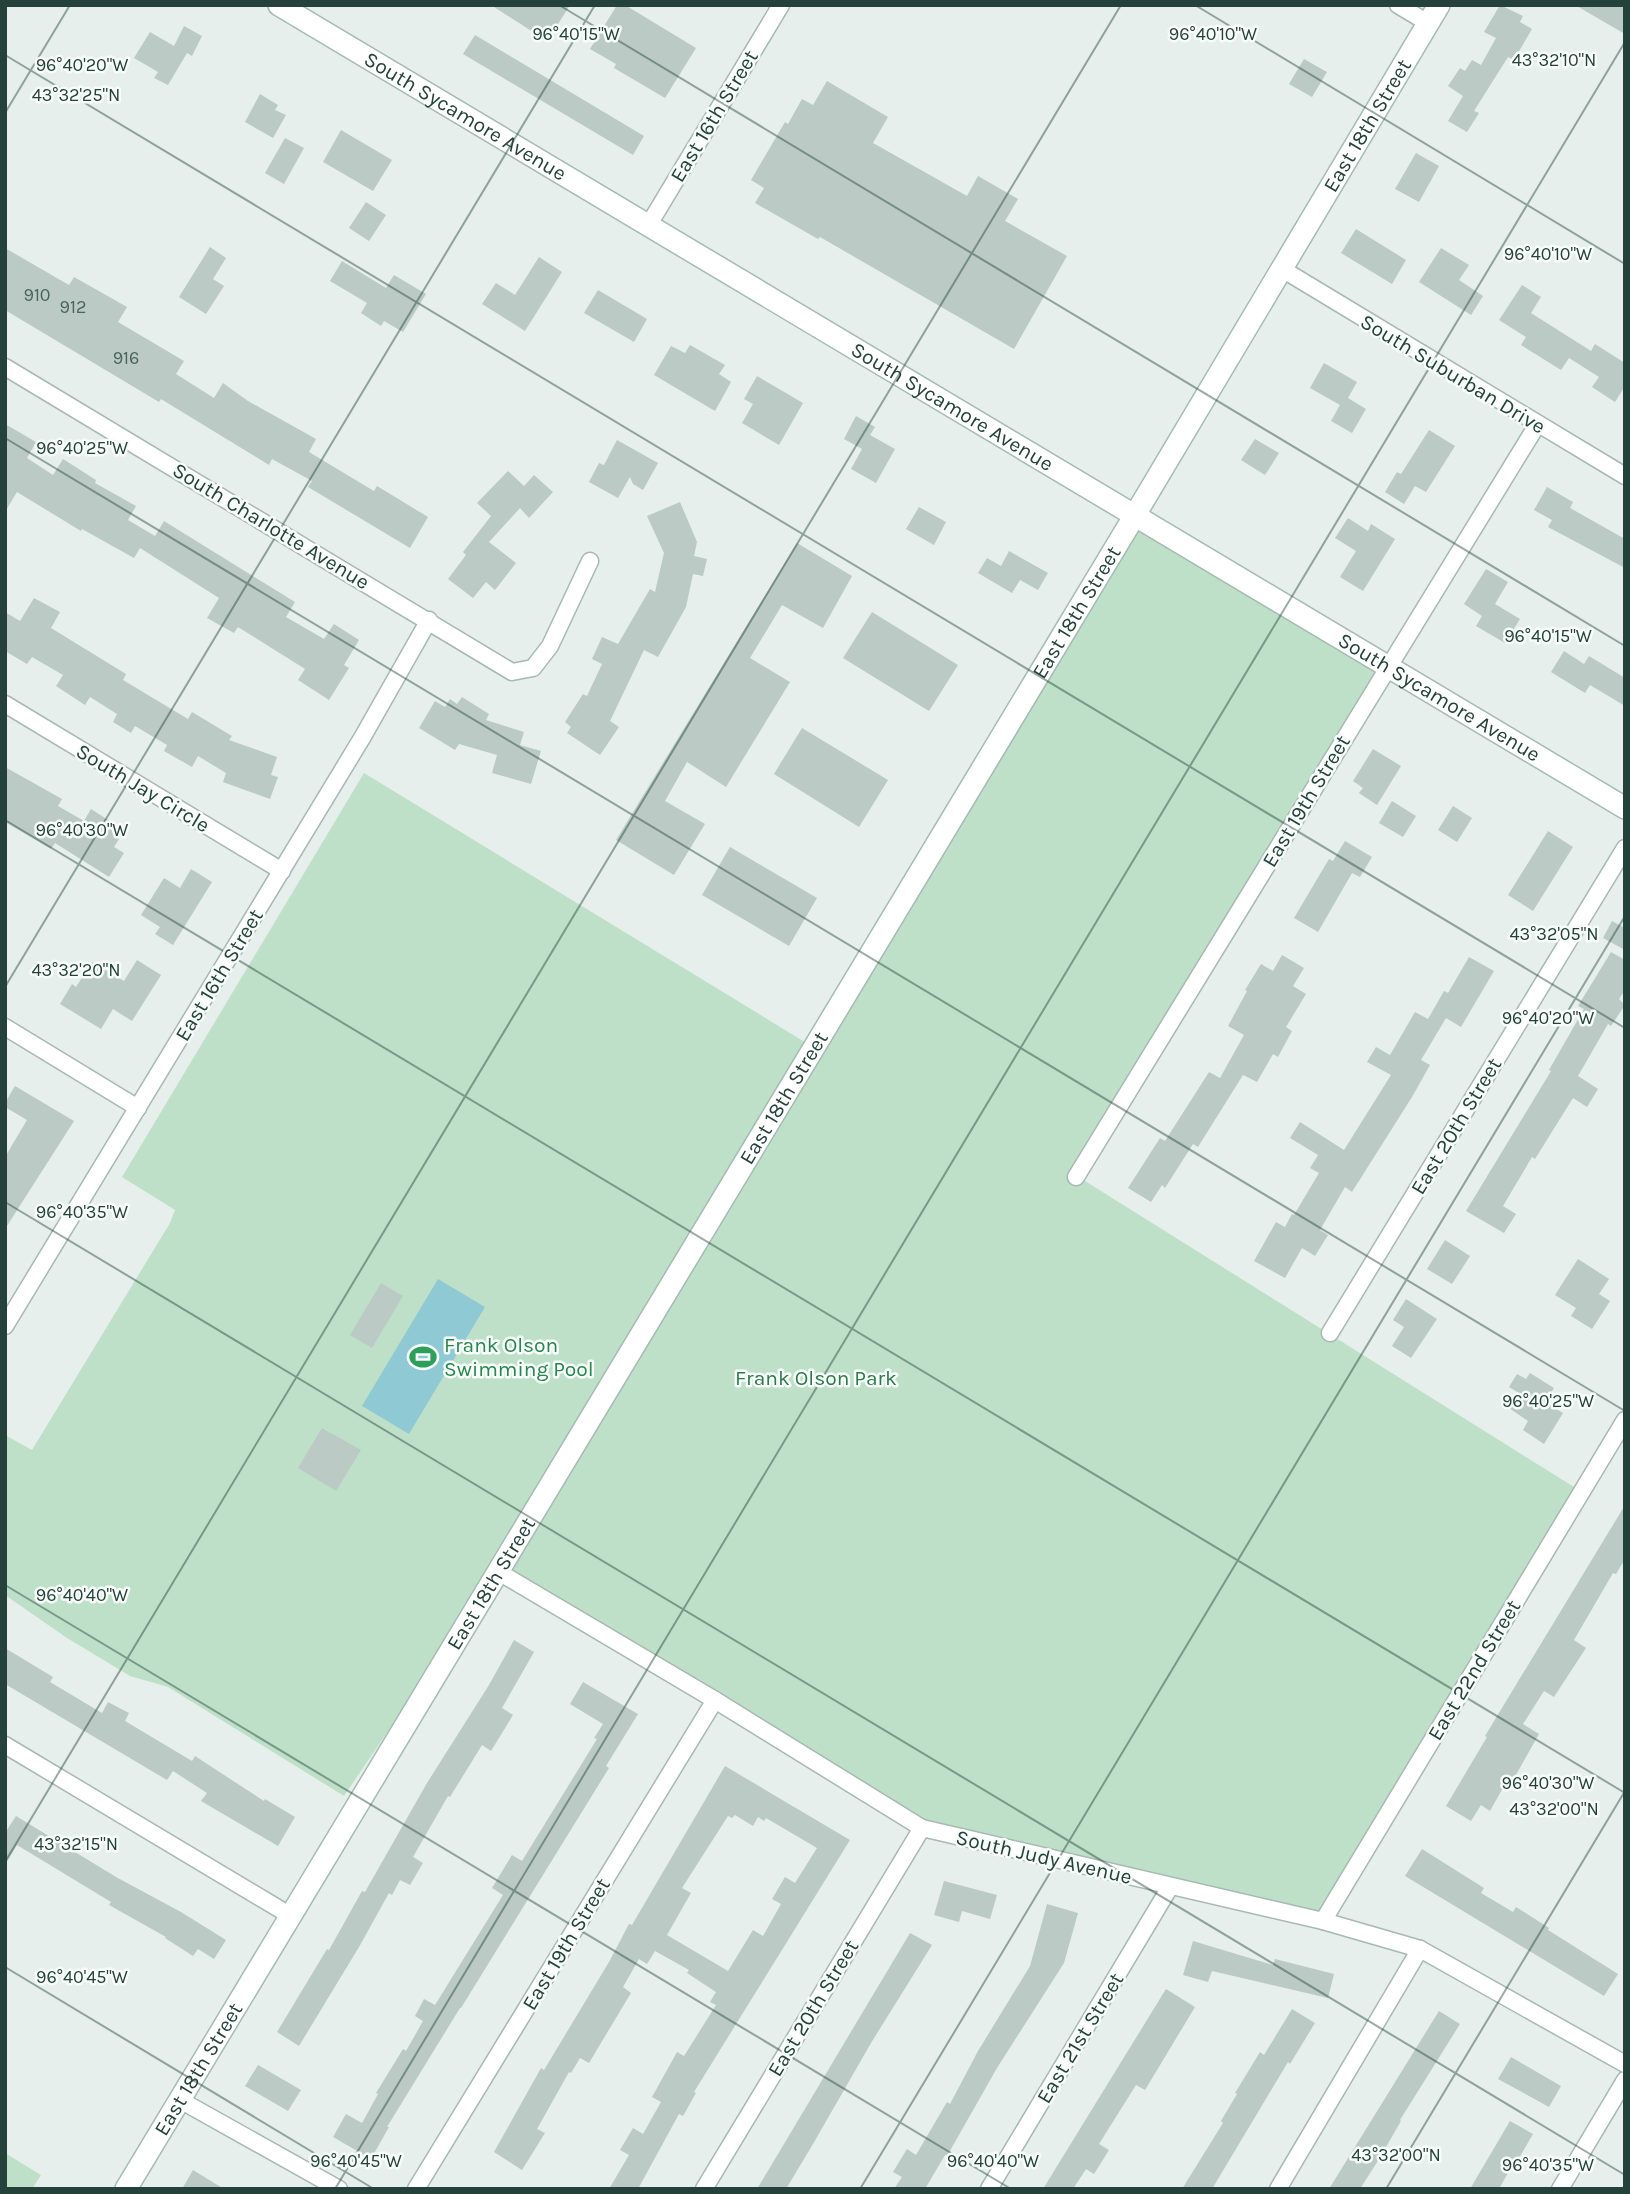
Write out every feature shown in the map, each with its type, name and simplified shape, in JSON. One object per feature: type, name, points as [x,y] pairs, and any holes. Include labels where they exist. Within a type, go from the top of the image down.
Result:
[{"type":"street","name":"South Sycamore Avenue","points":[[279,5],[1625,808]]},
{"type":"street","name":"East 16th Street","points":[[648,226],[781,5]]},
{"type":"street","points":[[1398,5],[1433,14]]},
{"type":"street","name":"East 18th Street","points":[[127,2189],[1433,14]]},
{"type":"street","name":"South Suburban Drive","points":[[1282,269],[1625,477]]},
{"type":"street","name":"South Charlotte Avenue","points":[[5,367],[512,672],[533,668],[550,646],[590,561]]},
{"type":"street","name":"East 19th Street","points":[[1076,1177],[1537,425]]},
{"type":"street","name":"East 16th Street","points":[[5,1326],[282,872],[429,620]]},
{"type":"street","name":"South Jay Circle","points":[[5,704],[282,872]]},
{"type":"street","name":"East 20th Street","points":[[1330,1333],[1625,848]]},
{"type":"street","points":[[5,1027],[138,1108]]},
{"type":"street","name":"East 22nd Street","points":[[1322,1921],[1625,1420]]},
{"type":"street","name":"South Judy Avenue","points":[[497,1571],[715,1700],[922,1828],[1322,1921],[1420,1950],[1625,2064]]},
{"type":"street","name":"East 19th Street","points":[[416,2189],[715,1700]]},
{"type":"street","points":[[5,1745],[291,1916]]},
{"type":"street","name":"East 20th Street","points":[[704,2189],[922,1828]]},
{"type":"street","name":"East 21st Street","points":[[989,2189],[1170,1887]]},
{"type":"street","points":[[1278,2189],[1420,1950]]},
{"type":"street","points":[[1560,2189],[1625,2080]]},
{"type":"street","points":[[180,2100],[339,2189]]},
{"type":"green space","name":"Frank Olson Park","points":[[1135,514],[1388,667],[1077,1176],[1582,1492],[1323,1921],[922,1828],[497,1571],[344,1796],[168,1687],[130,1676],[67,1638],[5,1595],[5,1435],[32,1450],[170,1223],[175,1210],[122,1177],[364,773],[813,1047]]},
{"type":"green space","points":[[5,2153],[41,2175],[32,2189],[5,2189]]},
{"type":"water","name":"Frank Olson Swimming Pool","points":[[438,1279],[485,1307],[409,1434],[362,1406]]},
{"type":"building","points":[[491,5],[570,5],[553,32],[547,28],[541,37]]},
{"type":"building","points":[[617,5],[625,5],[696,48],[665,98],[614,68],[616,64],[590,49]]},
{"type":"building","points":[[1500,5],[1523,16],[1520,22],[1532,29],[1514,60],[1508,57],[1474,111],[1479,113],[1467,132],[1448,121],[1463,96],[1448,86],[1460,68],[1465,71],[1472,60],[1481,65],[1496,38],[1484,32]]},
{"type":"building","points":[[1575,5],[1625,5],[1625,34]]},
{"type":"building","points":[[184,26],[202,36],[192,56],[187,53],[168,85],[154,78],[158,72],[134,58],[150,32],[174,46]]},
{"type":"building","points":[[475,35],[644,136],[633,155],[463,54]]},
{"type":"building","points":[[1304,59],[1327,72],[1312,97],[1289,84]]},
{"type":"building","points":[[827,81],[888,117],[873,143],[967,196],[978,176],[1018,199],[1005,221],[1067,256],[1014,349],[820,237],[818,239],[755,203],[764,188],[751,180],[785,122],[788,124],[802,99],[813,105]]},
{"type":"building","points":[[260,94],[278,105],[275,110],[286,115],[273,138],[245,122]]},
{"type":"building","points":[[341,130],[392,160],[373,191],[323,162]]},
{"type":"building","points":[[285,138],[304,148],[284,184],[265,173]]},
{"type":"building","points":[[1416,153],[1439,166],[1419,202],[1395,189]]},
{"type":"building","points":[[366,202],[386,215],[369,241],[349,228]]},
{"type":"building","points":[[1356,229],[1406,260],[1392,284],[1341,253]]},
{"type":"building","points":[[210,247],[226,258],[213,279],[224,286],[206,314],[179,297]]},
{"type":"building","points":[[5,248],[69,285],[74,277],[127,307],[118,322],[184,361],[176,374],[214,398],[223,383],[248,401],[316,439],[309,452],[374,491],[377,486],[428,517],[410,548],[308,487],[312,481],[272,459],[269,465],[161,399],[159,402],[5,310]]},
{"type":"building","points":[[1441,248],[1469,265],[1459,280],[1483,296],[1471,315],[1419,282]]},
{"type":"building","points":[[539,257],[562,272],[525,331],[482,304],[496,283],[515,295]]},
{"type":"building","points":[[342,261],[386,288],[394,275],[426,294],[403,332],[384,321],[381,326],[361,313],[367,303],[330,281]]},
{"type":"building","points":[[1522,285],[1541,297],[1531,313],[1591,351],[1595,344],[1625,363],[1625,386],[1615,402],[1592,387],[1599,377],[1569,358],[1561,370],[1521,345],[1526,337],[1499,320]]},
{"type":"building","points":[[598,290],[647,319],[634,342],[584,313]]},
{"type":"building","points":[[690,345],[725,365],[719,374],[731,382],[715,411],[654,375],[671,346],[685,353]]},
{"type":"building","points":[[1324,363],[1357,382],[1348,398],[1366,409],[1352,433],[1331,421],[1340,405],[1310,388]]},
{"type":"building","points":[[757,376],[803,403],[779,445],[742,423],[753,404],[744,399]]},
{"type":"building","points":[[856,416],[875,427],[870,435],[895,449],[876,483],[851,469],[862,449],[844,439]]},
{"type":"building","points":[[5,424],[36,442],[27,458],[53,475],[63,459],[96,480],[95,483],[136,506],[128,520],[155,536],[164,521],[295,602],[286,617],[324,639],[334,624],[359,640],[344,665],[349,668],[329,700],[298,680],[305,669],[238,627],[234,633],[207,618],[219,598],[140,548],[134,558],[82,529],[81,531],[17,492],[5,512]]},
{"type":"building","points":[[1429,430],[1455,446],[1426,492],[1415,486],[1404,504],[1385,492],[1397,472],[1401,474]]},
{"type":"building","points":[[1255,439],[1279,453],[1265,475],[1241,460]]},
{"type":"building","points":[[617,440],[658,463],[643,490],[633,484],[630,477],[618,498],[589,482],[599,463],[604,465]]},
{"type":"building","points":[[508,471],[524,486],[534,475],[553,492],[529,518],[520,508],[489,542],[516,563],[495,590],[486,582],[473,598],[448,579],[466,555],[463,552],[491,516],[477,503]]},
{"type":"building","points":[[1547,487],[1573,502],[1570,508],[1625,539],[1625,568],[1548,527],[1552,520],[1534,510]]},
{"type":"building","points":[[680,502],[697,542],[694,556],[707,559],[703,576],[693,574],[686,607],[658,657],[644,650],[610,721],[619,727],[600,755],[567,733],[571,727],[565,722],[583,694],[587,696],[602,664],[592,659],[602,637],[618,644],[650,589],[655,592],[664,553],[647,516]]},
{"type":"building","points":[[919,507],[946,522],[934,545],[906,529]]},
{"type":"building","points":[[1348,518],[1368,531],[1371,524],[1395,539],[1363,591],[1340,577],[1356,551],[1335,538]]},
{"type":"building","points":[[797,543],[852,576],[823,628],[782,605],[750,658],[790,682],[726,787],[687,762],[665,801],[705,824],[674,875],[616,840]]},
{"type":"building","points":[[1009,551],[1048,573],[1038,590],[1020,580],[1012,593],[978,573],[987,558],[1001,566]]},
{"type":"building","points":[[1486,569],[1508,582],[1495,604],[1520,619],[1505,643],[1476,626],[1482,616],[1464,604]]},
{"type":"building","points":[[34,598],[60,612],[51,628],[126,674],[123,680],[188,719],[192,712],[232,736],[229,740],[277,757],[271,775],[278,777],[270,799],[223,782],[226,773],[198,756],[192,767],[164,751],[167,745],[135,726],[131,733],[113,722],[117,714],[90,697],[85,705],[56,686],[63,675],[32,657],[27,664],[5,651],[5,612],[20,621]]},
{"type":"building","points":[[872,612],[958,665],[929,711],[843,658]]},
{"type":"building","points":[[1564,651],[1584,664],[1589,656],[1625,678],[1625,706],[1590,685],[1585,693],[1551,672]]},
{"type":"building","points":[[462,697],[489,714],[486,720],[524,732],[520,745],[541,751],[531,784],[492,773],[497,755],[459,744],[455,750],[419,728],[435,701],[445,707],[450,699],[457,704]]},
{"type":"building","points":[[802,728],[888,780],[859,827],[774,774]]},
{"type":"building","points":[[1373,749],[1401,766],[1377,805],[1359,793],[1363,788],[1353,781]]},
{"type":"building","points":[[5,767],[62,799],[58,806],[84,821],[91,809],[119,827],[114,835],[119,839],[114,847],[124,853],[109,877],[55,843],[51,849],[5,822]]},
{"type":"building","points":[[1392,801],[1416,816],[1403,837],[1379,823]]},
{"type":"building","points":[[1453,806],[1472,818],[1457,842],[1438,830]]},
{"type":"building","points":[[1548,831],[1573,847],[1533,911],[1508,895]]},
{"type":"building","points":[[1345,841],[1372,857],[1360,877],[1352,873],[1318,932],[1294,918],[1329,859],[1333,861]]},
{"type":"building","points":[[730,847],[817,898],[789,946],[702,895]]},
{"type":"building","points":[[191,869],[212,882],[173,945],[155,934],[160,927],[141,915],[164,878],[180,888]]},
{"type":"building","points":[[1612,921],[1625,928],[1625,950],[1603,938]]},
{"type":"building","points":[[1611,952],[1625,960],[1625,990],[1619,999],[1625,1005],[1611,1026],[1608,1024],[1578,1076],[1598,1089],[1587,1107],[1573,1098],[1535,1159],[1532,1157],[1503,1206],[1516,1214],[1504,1233],[1466,1211],[1551,1071],[1549,1070],[1584,1009],[1578,1006]]},
{"type":"building","points":[[1282,955],[1304,968],[1293,986],[1306,994],[1286,1027],[1292,1031],[1278,1057],[1273,1054],[1257,1082],[1243,1075],[1198,1147],[1193,1144],[1165,1188],[1162,1185],[1151,1202],[1128,1188],[1160,1138],[1165,1141],[1209,1072],[1220,1078],[1244,1035],[1228,1026],[1247,991],[1245,990],[1261,964],[1273,971]]},
{"type":"building","points":[[1469,957],[1494,971],[1461,1027],[1446,1018],[1421,1060],[1430,1065],[1352,1192],[1345,1187],[1320,1230],[1328,1235],[1315,1256],[1302,1248],[1285,1278],[1254,1261],[1276,1222],[1285,1227],[1319,1173],[1310,1168],[1318,1155],[1290,1138],[1300,1122],[1344,1150],[1391,1075],[1367,1062],[1376,1047],[1390,1055],[1415,1012],[1428,1019],[1444,991],[1448,993]]},
{"type":"building","points":[[137,960],[161,975],[132,1021],[113,1009],[101,1029],[60,1004],[72,984],[76,987],[92,962],[124,981]]},
{"type":"building","points":[[15,1086],[74,1121],[5,1229],[5,1157],[27,1120],[5,1107]]},
{"type":"building","points":[[1445,1240],[1470,1256],[1452,1284],[1427,1269]]},
{"type":"building","points":[[1578,1259],[1609,1279],[1599,1294],[1610,1301],[1592,1329],[1571,1316],[1576,1308],[1555,1295]]},
{"type":"building","points":[[381,1283],[403,1296],[372,1348],[350,1335]]},
{"type":"building","points":[[1406,1299],[1437,1319],[1411,1358],[1392,1346],[1404,1327],[1393,1320]]},
{"type":"building","points":[[1530,1373],[1554,1388],[1545,1402],[1563,1413],[1544,1444],[1523,1430],[1528,1421],[1509,1408],[1519,1393],[1509,1387],[1517,1374],[1526,1379]]},
{"type":"building","points":[[322,1428],[361,1450],[336,1491],[298,1468]]},
{"type":"building","points":[[1625,1505],[1625,1559],[1616,1574],[1613,1573],[1574,1640],[1586,1648],[1554,1697],[1544,1691],[1523,1724],[1539,1734],[1508,1789],[1504,1786],[1490,1811],[1481,1805],[1471,1821],[1446,1806],[1487,1737],[1485,1736]]},
{"type":"building","points":[[514,1640],[534,1652],[502,1708],[513,1715],[491,1751],[482,1745],[450,1797],[448,1796],[413,1857],[423,1863],[410,1885],[400,1880],[392,1895],[389,1893],[299,2046],[277,2032],[327,1949],[329,1950],[362,1891],[365,1892],[427,1783]]},
{"type":"building","points":[[5,1648],[53,1677],[50,1682],[102,1713],[108,1702],[129,1713],[125,1721],[192,1761],[195,1756],[264,1801],[265,1799],[295,1817],[278,1846],[201,1801],[207,1793],[173,1771],[167,1780],[5,1684]]},
{"type":"building","points":[[583,1682],[638,1714],[606,1766],[609,1768],[387,2127],[371,2159],[333,2137],[346,2114],[362,2123],[378,2094],[376,2093],[403,2049],[406,2051],[423,2021],[415,2016],[424,1999],[435,2005],[503,1895],[492,1888],[512,1855],[522,1861],[597,1739],[594,1738],[603,1724],[570,1704]]},
{"type":"building","points":[[725,1766],[850,1840],[694,2092],[696,2093],[683,2116],[679,2114],[638,2189],[609,2189],[629,2155],[620,2150],[633,2128],[643,2134],[661,2102],[652,2097],[677,2052],[684,2056],[716,2005],[710,2002],[716,1992],[687,1973],[689,1970],[655,1951],[647,1964],[639,1959],[623,1987],[631,1993],[589,2063],[580,2058],[571,2073],[569,2072],[537,2129],[545,2133],[522,2170],[494,2152],[541,2068],[544,2070],[629,1924],[632,1925]],"holes":[[[735,1815],[753,1826],[758,1817],[764,1821],[766,1818],[817,1848],[795,1883],[785,1877],[772,1899],[781,1904],[763,1936],[753,1930],[728,1971],[667,1935],[691,1893],[682,1888],[728,1816],[732,1818]]]},
{"type":"building","points":[[16,1816],[226,1940],[214,1959],[198,1949],[193,1956],[17,1845],[5,1865],[5,1833]]},
{"type":"building","points":[[1422,1849],[1484,1888],[1481,1893],[1513,1912],[1516,1907],[1618,1974],[1604,1996],[1405,1876]]},
{"type":"building","points":[[944,1881],[997,1895],[990,1919],[962,1911],[959,1922],[934,1915]]},
{"type":"building","points":[[1047,1904],[1078,1913],[1064,1963],[925,2189],[894,2189],[902,2177],[893,2172],[907,2149],[916,2155],[947,2102],[950,2104],[978,2051],[1030,1966]]},
{"type":"building","points":[[910,1933],[932,1945],[786,2189],[757,2189]]},
{"type":"building","points":[[1193,1941],[1273,1965],[1275,1959],[1334,1974],[1328,1998],[1212,1971],[1208,1982],[1183,1975]]},
{"type":"building","points":[[1166,1989],[1195,2007],[1145,2090],[1136,2085],[1099,2144],[1109,2150],[1094,2174],[1086,2169],[1073,2189],[1043,2189]]},
{"type":"building","points":[[1292,2009],[1315,2023],[1290,2064],[1288,2062],[1212,2189],[1182,2189],[1223,2123],[1221,2121],[1237,2094],[1235,2093],[1260,2052],[1264,2055]]},
{"type":"building","points":[[1439,2011],[1460,2024],[1379,2159],[1360,2189],[1329,2189]]},
{"type":"building","points":[[1511,2057],[1561,2086],[1549,2107],[1498,2079]]},
{"type":"building","points":[[258,2065],[301,2090],[288,2111],[245,2086]]},
{"type":"building","points":[[1510,2121],[1533,2134],[1511,2172],[1509,2171],[1499,2189],[1470,2189]]},
{"type":"building","points":[[193,2170],[224,2189],[182,2189]]},
{"type":"place","name":"Frank Olson Swimming Pool","points":[[423,1357]]}]
